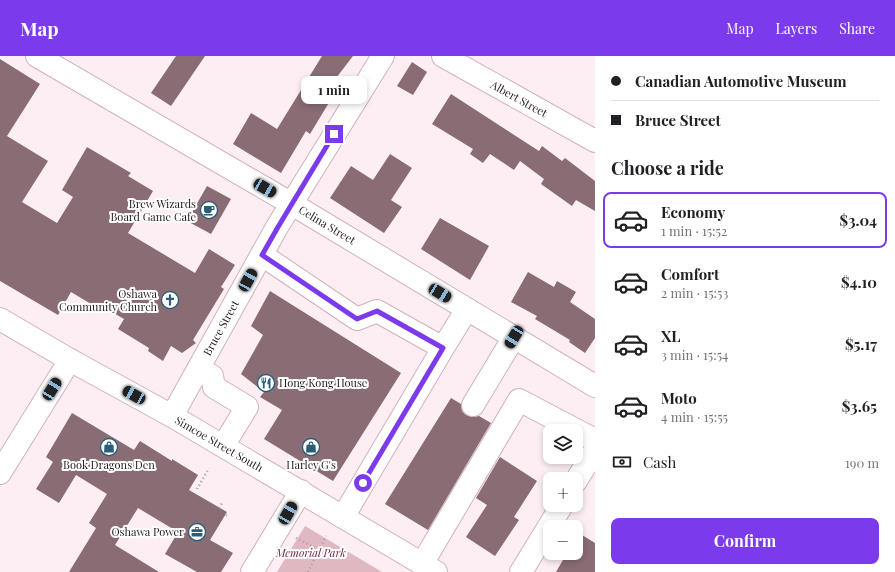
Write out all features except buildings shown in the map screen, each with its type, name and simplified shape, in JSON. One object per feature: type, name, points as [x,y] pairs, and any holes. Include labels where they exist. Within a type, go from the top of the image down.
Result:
[{"type":"street","name":"Celina Street","points":[[36,56],[292,204],[595,386]]},
{"type":"street","name":"Bruce Street","points":[[172,416],[262,255],[383,56]]},
{"type":"street","name":"Albert Street","points":[[444,56],[595,141]]},
{"type":"street","points":[[262,255],[357,319],[377,311],[443,348]]},
{"type":"street","points":[[343,516],[467,309]]},
{"type":"street","name":"Simcoe Street South","points":[[0,319],[70,360],[172,416],[429,568]]},
{"type":"street","points":[[473,405],[514,337]]},
{"type":"street","points":[[0,473],[70,360]]},
{"type":"street","points":[[199,369],[212,376],[214,387],[247,407],[223,446]]},
{"type":"street","points":[[429,568],[519,400],[595,440]]},
{"type":"street","points":[[582,472],[595,450]]},
{"type":"street","points":[[252,572],[301,491]]},
{"type":"street","points":[[521,572],[558,512]]},
{"type":"path","points":[[197,489],[209,468]]},
{"type":"path","points":[[219,508],[222,503]]},
{"type":"path","points":[[308,572],[326,536]]},
{"type":"path","points":[[294,537],[319,550]]},
{"type":"green space","name":"Memorial Park","points":[[305,526],[382,572],[277,572]]},
{"type":"place","name":"Brew Wizards Board Game Cafe","points":[[209,210]]},
{"type":"place","name":"Oshawa Community Church","points":[[170,300]]},
{"type":"place","name":"Hong Kong House","points":[[266,383]]},
{"type":"place","name":"Book Dragons Den","points":[[109,447]]},
{"type":"place","name":"Harley G's","points":[[311,447]]},
{"type":"place","name":"Oshawa Power","points":[[197,532]]},
{"type":"route","points":[[334,134],[262,255],[357,319],[377,311],[443,348],[363,483]]}]
